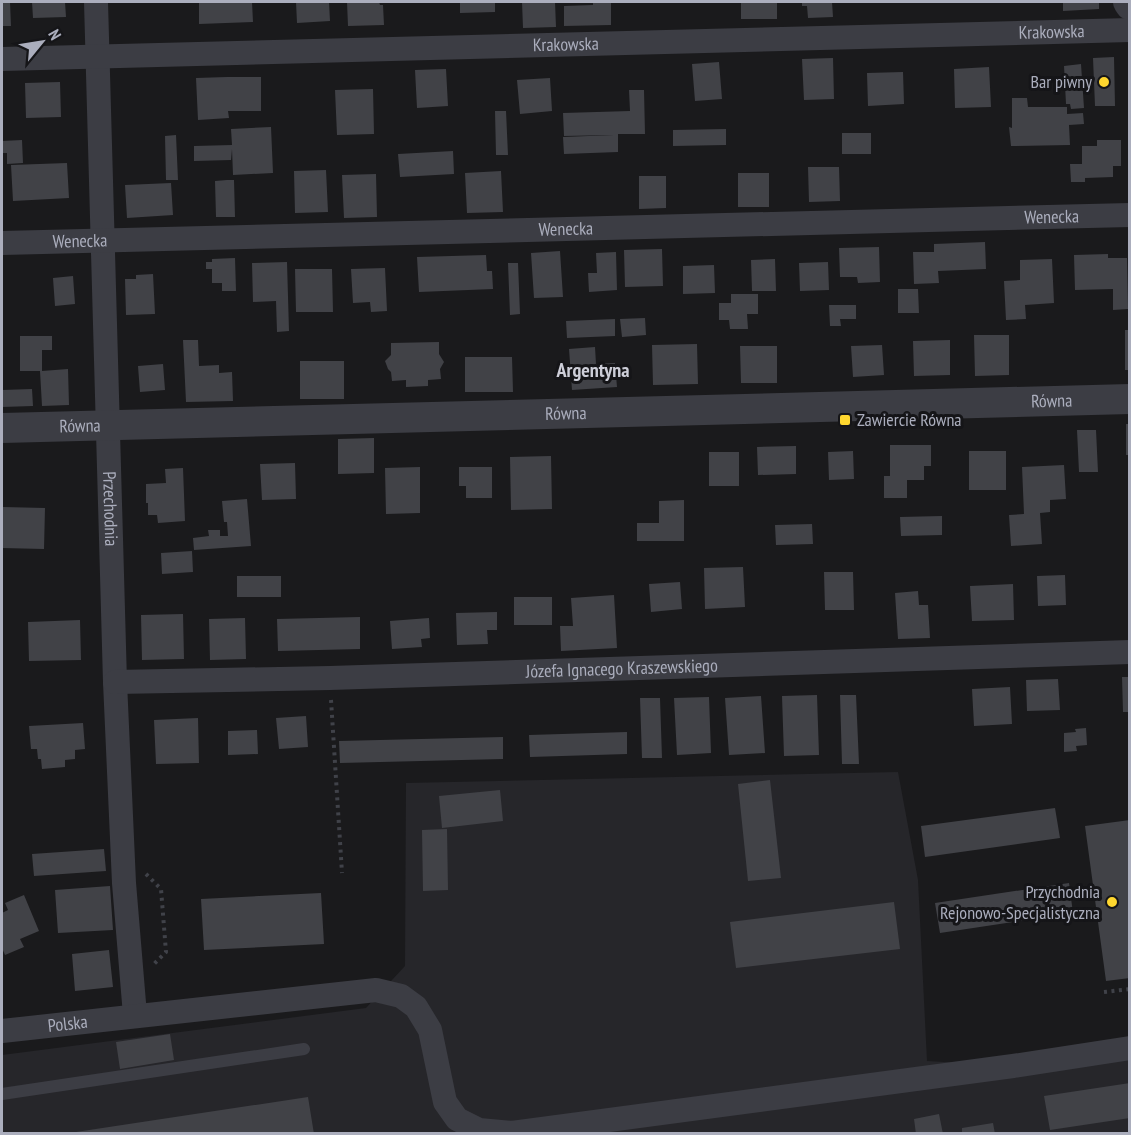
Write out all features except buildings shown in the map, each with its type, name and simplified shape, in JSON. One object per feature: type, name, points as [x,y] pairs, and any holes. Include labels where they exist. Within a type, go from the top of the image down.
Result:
[{"type":"street","name":"Przechodnia","points":[[96,2],[115,682],[124,883],[135,1015]]},
{"type":"street","name":"Krakowska","points":[[2,59],[1130,30]]},
{"type":"street","name":"Wenecka","points":[[2,243],[1130,215]]},
{"type":"street","name":"Równa","points":[[2,428],[1130,399]]},
{"type":"street","name":"Józefa Ignacego Kraszewskiego","points":[[115,682],[330,678],[1130,652]]},
{"type":"street","name":"Polska","points":[[2,1031],[376,990],[401,996],[416,1007],[430,1030],[445,1102],[457,1119],[479,1130],[512,1132],[1013,1066],[1130,1048]]},
{"type":"lane","points":[[2,1094],[304,1049]]},
{"type":"path","points":[[330,678],[342,873]]},
{"type":"path","points":[[145,873],[161,889],[166,952],[146,972]]},
{"type":"path","points":[[1104,992],[1130,988]]},
{"type":"shaded area","points":[[898,772],[918,880],[927,1061],[1013,1066],[1129,1048],[1129,1133],[2,1133],[2,1055],[366,1008],[405,966],[406,783]]},
{"type":"place","name":"Bar piwny","points":[[1104,82]]},
{"type":"place","name":"Zawiercie Równa","points":[[845,420]]},
{"type":"place","name":"Przychodnia Rejonowo-Specjalistyczna","points":[[1112,902]]},
{"type":"district","name":"Argentyna","points":[[593,370]]}]
